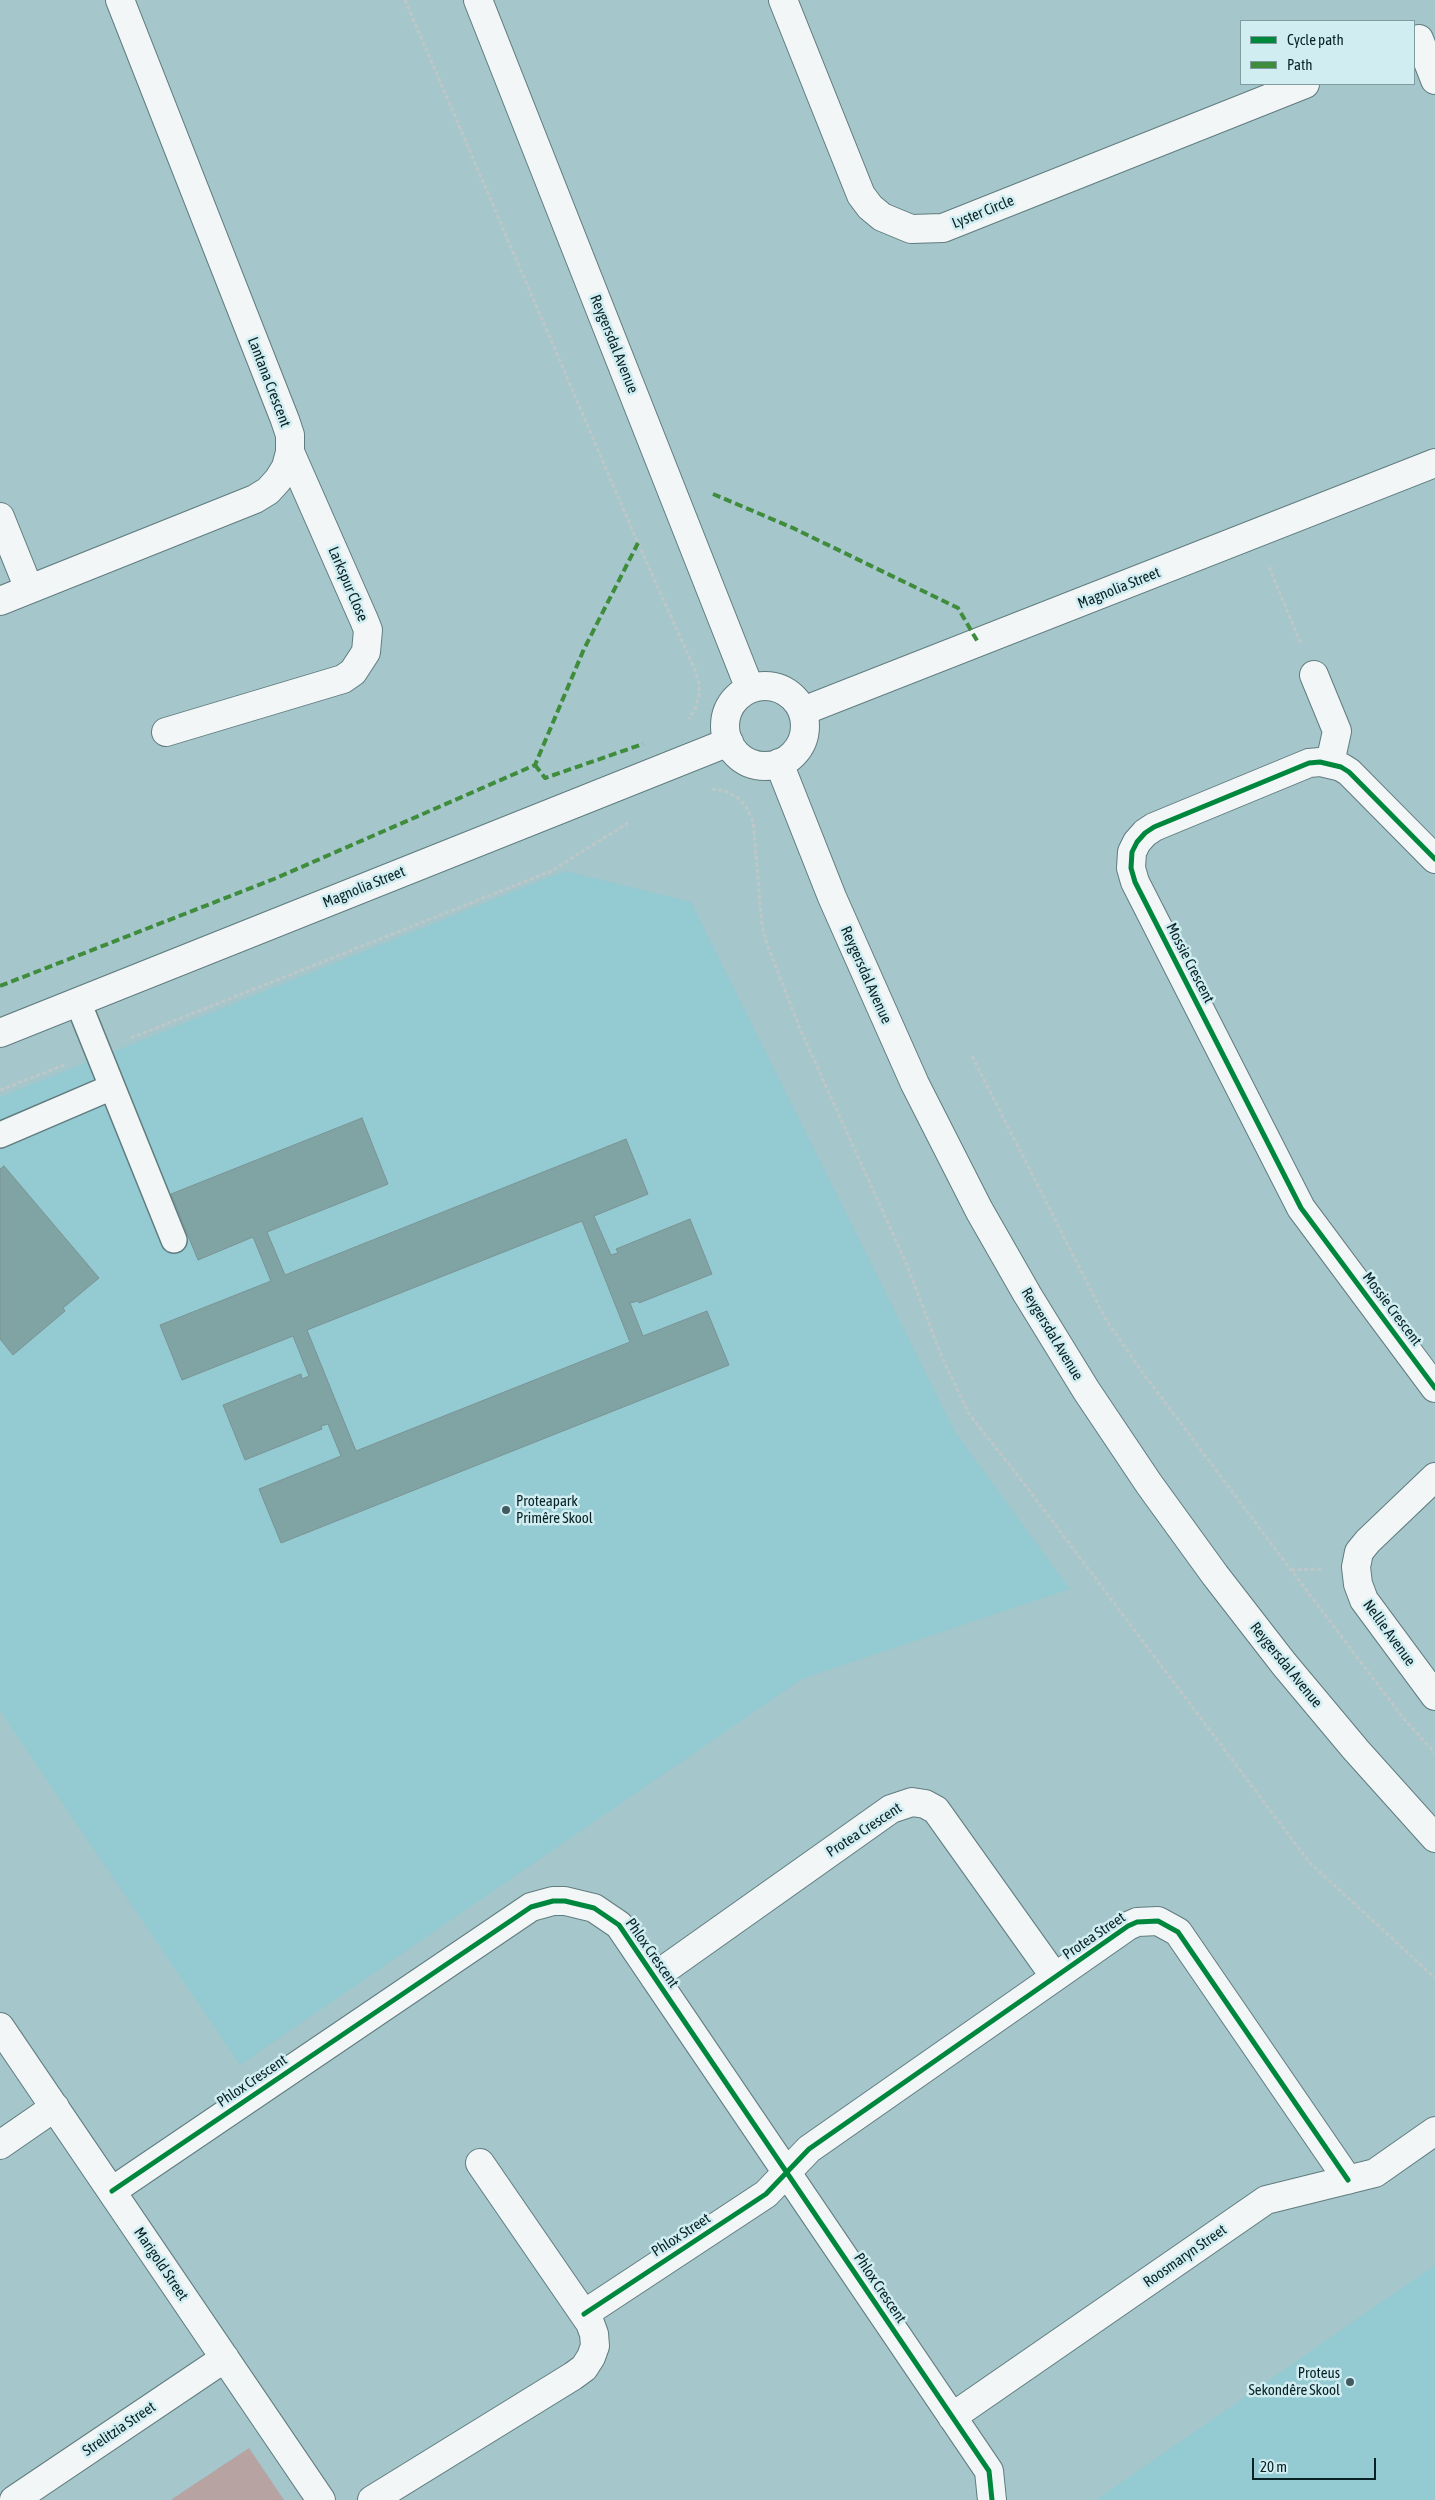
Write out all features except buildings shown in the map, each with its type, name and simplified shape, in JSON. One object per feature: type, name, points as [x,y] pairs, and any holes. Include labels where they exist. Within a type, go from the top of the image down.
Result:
[{"type":"street","name":"Lantana Crescent","points":[[0,601],[255,499],[268,491],[278,480],[286,467],[290,452],[290,435],[285,420],[120,0]]},
{"type":"street","name":"Reygersdal Avenue","points":[[478,0],[750,689]]},
{"type":"street","name":"Lyster Circle","points":[[783,0],[861,195],[882,217],[910,229],[942,228],[1302,85]]},
{"type":"street","points":[[1422,37],[1435,80]]},
{"type":"street","name":"Larkspur Close","points":[[166,732],[343,679],[353,672],[366,652],[368,636],[364,620],[290,452]]},
{"type":"street","name":"Magnolia Street","points":[[803,711],[1435,463]]},
{"type":"street","points":[[0,517],[29,589]]},
{"type":"street","points":[[1314,674],[1337,731],[1330,763],[1349,772],[1435,859]]},
{"type":"street","points":[[762,686],[775,687],[787,692],[796,700],[803,711],[804,736],[799,748],[780,763],[768,766],[745,761],[735,752],[729,742],[725,730],[726,717],[739,695],[750,689],[762,686]]},
{"type":"street","name":"Magnolia Street","points":[[0,1033],[729,742]]},
{"type":"street","name":"Reygersdal Avenue","points":[[780,763],[832,897],[914,1084],[979,1210],[1027,1294],[1091,1398],[1215,1575],[1338,1729],[1435,1838]]},
{"type":"street","name":"Mossie Crescent","points":[[1330,763],[1309,763],[1154,827],[1144,833],[1137,842],[1132,852],[1131,868],[1140,891],[1301,1208],[1435,1388]]},
{"type":"street","name":"Nellie Avenue","points":[[1435,1477],[1368,1541],[1359,1552],[1356,1567],[1358,1584],[1364,1600],[1435,1696]]},
{"type":"street","name":"Protea Crescent","points":[[654,1977],[891,1809],[912,1802],[925,1804],[936,1810],[1055,1977]]},
{"type":"street","name":"Phlox Crescent","points":[[112,2191],[531,1907],[553,1901],[580,1903],[601,1911],[619,1925],[952,2417]]},
{"type":"street","name":"Protea Street","points":[[786,2172],[809,2149],[1128,1926],[1147,1920],[1168,1925],[1185,1941],[1348,2180]]},
{"type":"street","name":"Marigold Street","points":[[0,2027],[321,2500]]},
{"type":"street","points":[[0,2145],[55,2107]]},
{"type":"street","name":"Roosmaryn Street","points":[[952,2417],[1266,2200],[1374,2173],[1435,2131]]},
{"type":"street","points":[[372,2500],[584,2368],[595,2346],[594,2334],[584,2314],[480,2163]]},
{"type":"street","name":"Phlox Street","points":[[584,2314],[766,2194],[786,2172]]},
{"type":"street","name":"Strelitzia Street","points":[[14,2500],[224,2358]]},
{"type":"street","points":[[952,2417],[990,2471],[992,2500]]},
{"type":"lane","points":[[78,1002],[174,1240]]},
{"type":"lane","points":[[0,1135],[112,1087]]},
{"type":"path","points":[[405,0],[634,534],[695,670],[699,683],[699,696],[695,709],[686,722]]},
{"type":"path","points":[[1255,534],[1314,674]]},
{"type":"path","points":[[704,789],[725,791],[738,798],[747,808],[753,822],[762,926],[767,944],[800,1029],[906,1265],[941,1355],[969,1414],[1026,1486],[1309,1862],[1435,1978]]},
{"type":"path","points":[[0,1090],[551,871],[636,819]]},
{"type":"path","points":[[972,1056],[1105,1318],[1137,1365],[1303,1586],[1404,1719],[1435,1753]]},
{"type":"shaded area","name":"Proteapark Primêre Skool","points":[[565,871],[691,902],[955,1432],[1070,1589],[802,1679],[240,2065],[0,1711],[0,1097]]},
{"type":"shaded area","name":"Proteus Sekondêre Skool","points":[[1435,2265],[1435,2500],[1096,2500]]},
{"type":"shaded area","points":[[249,2448],[284,2500],[172,2499]]},
{"type":"marked path","points":[[713,494],[793,528],[958,608],[979,644]]},
{"type":"marked path","points":[[0,986],[274,879],[535,765],[584,649],[638,543]]},
{"type":"marked path","points":[[535,765],[545,778],[643,744]]},
{"type":"cycle path","points":[[1435,859],[1349,772],[1341,767],[1320,762],[1309,763],[1154,827],[1137,842],[1132,852],[1131,868],[1135,882],[1301,1208],[1435,1388]]},
{"type":"cycle path","points":[[112,2191],[531,1907],[553,1901],[565,1901],[594,1908],[619,1925],[989,2471],[992,2500]]},
{"type":"cycle path","points":[[584,2314],[766,2194],[809,2149],[1128,1926],[1137,1922],[1158,1921],[1178,1932],[1348,2180]]},
{"type":"place","name":"Proteapark Primêre Skool","points":[[506,1510]]},
{"type":"place","name":"Proteus Sekondêre Skool","points":[[1350,2382]]}]
